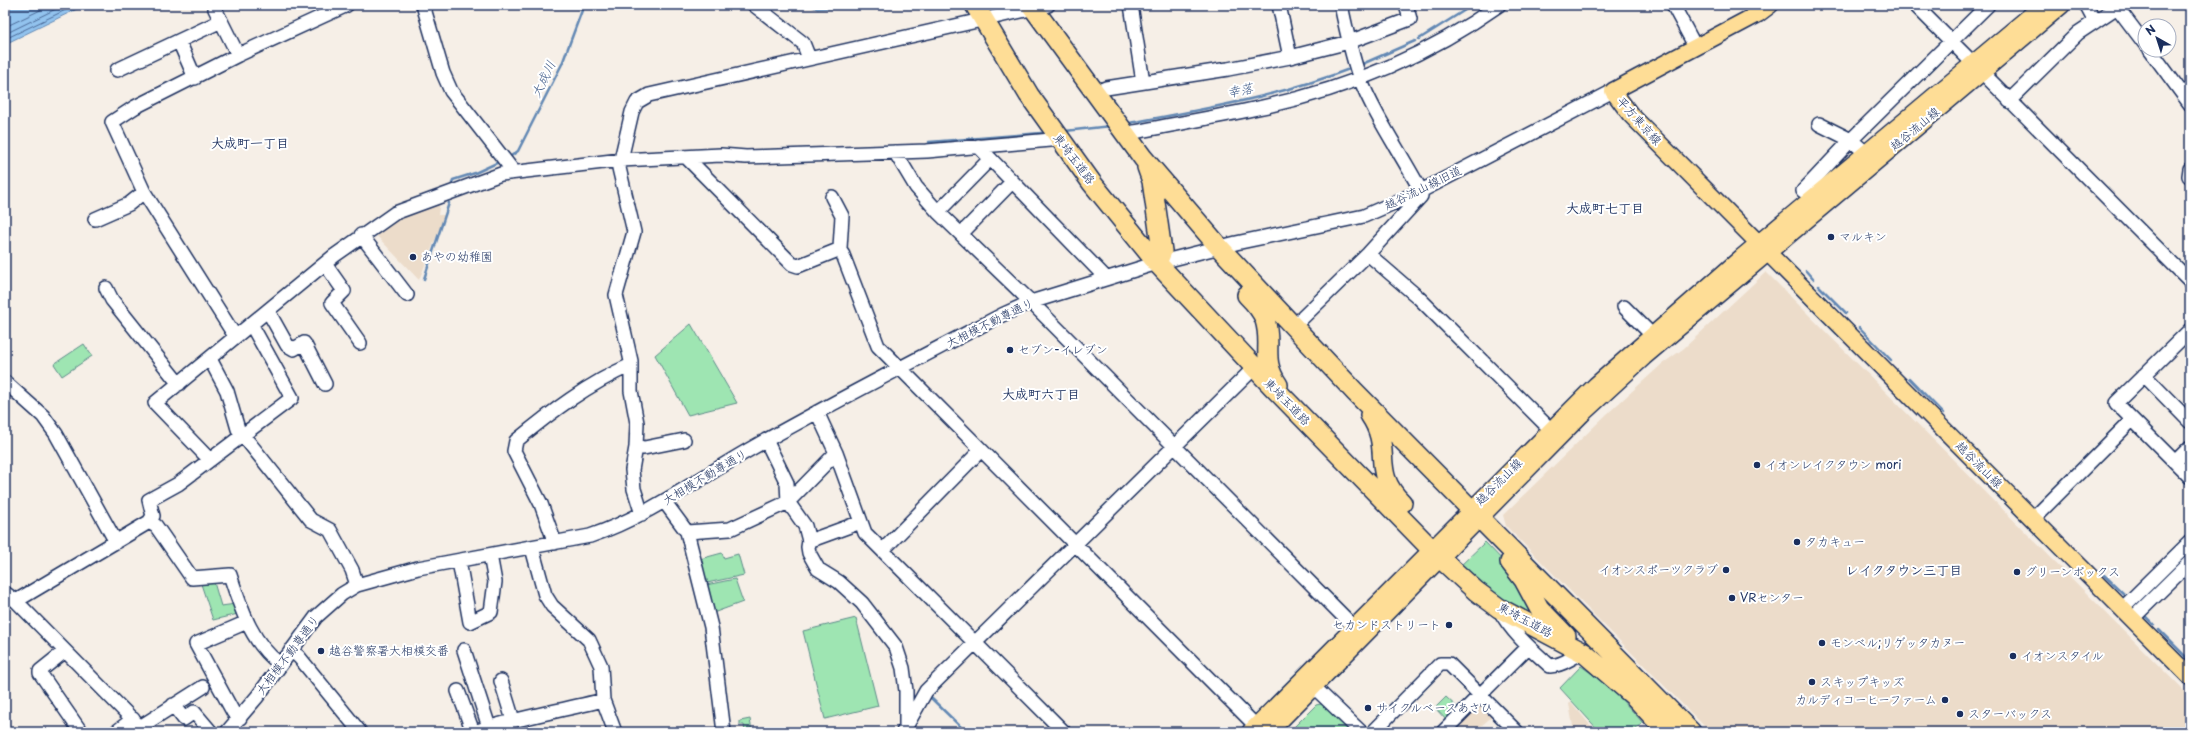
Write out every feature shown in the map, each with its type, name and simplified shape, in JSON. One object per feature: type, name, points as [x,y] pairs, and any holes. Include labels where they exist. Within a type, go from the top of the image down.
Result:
[{"type":"highway","points":[[1038,6],[1094,93],[1126,136],[1219,247],[1292,328],[1475,517],[1691,732]]},
{"type":"highway","name":"東埼玉道路","points":[[979,12],[1029,95],[1092,183],[1157,263],[1254,368],[1476,591],[1498,608],[1584,653],[1631,693],[1667,732]]},
{"type":"highway","points":[[1143,158],[1152,181],[1162,251],[1157,263]]},
{"type":"highway","points":[[1219,247],[1222,267],[1255,304],[1265,319],[1268,334],[1268,366],[1274,378],[1298,413]]},
{"type":"highway","points":[[1355,392],[1376,424],[1381,435],[1383,447],[1382,462],[1386,485],[1436,551]]},
{"type":"highway","points":[[1475,517],[1514,567],[1546,616],[1584,653]]},
{"type":"main road","name":"平方東京線","points":[[1764,248],[1630,114],[1613,91],[1696,48],[1758,14],[1770,5]]},
{"type":"main road","name":"越谷流山線","points":[[1475,517],[1550,429],[1652,335],[1764,248],[1978,68],[2043,5]]},
{"type":"main road","name":"越谷流山線","points":[[1258,730],[1354,627],[1475,517],[1606,392],[1866,153],[2062,5]]},
{"type":"main road","name":"越谷流山線","points":[[1764,248],[2190,677]]},
{"type":"main road","name":"越谷流山線","points":[[1258,730],[1314,687],[1436,551]]},
{"type":"street","points":[[235,336],[144,192],[112,122],[135,107],[238,55],[347,5]]},
{"type":"street","points":[[424,5],[443,73],[451,91],[514,172]]},
{"type":"street","points":[[754,5],[803,43],[809,58]]},
{"type":"street","points":[[1131,5],[1143,82]]},
{"type":"street","points":[[1279,5],[1290,57]]},
{"type":"street","points":[[1094,93],[1106,88],[1228,69],[1290,57],[1349,42],[1410,19],[1406,5]]},
{"type":"street","points":[[1126,136],[1134,132],[1289,101],[1360,77],[1423,52],[1455,35],[1499,5]]},
{"type":"street","points":[[1674,5],[1696,48]]},
{"type":"street","points":[[1915,5],[2190,281]]},
{"type":"street","points":[[1803,191],[1851,140],[1988,5]]},
{"type":"street","points":[[2086,5],[2095,22]]},
{"type":"street","points":[[642,514],[634,489],[632,470],[636,447],[637,423],[630,391],[631,365],[616,300],[620,275],[634,232],[619,168],[632,112],[637,102],[643,97],[809,58],[979,12],[1038,6]]},
{"type":"street","points":[[1292,328],[1368,254],[1420,200],[1421,191],[1403,156],[1378,116],[1360,77],[1349,42],[1343,6]]},
{"type":"street","points":[[2009,101],[2078,33],[2119,6],[2137,32]]},
{"type":"street","points":[[215,9],[238,55]]},
{"type":"street","points":[[117,70],[221,21]]},
{"type":"street","points":[[179,41],[195,78]]},
{"type":"street","points":[[2156,58],[2190,104]]},
{"type":"street","name":"越谷流山線旧道","points":[[1219,247],[1364,216],[1421,191],[1613,91]]},
{"type":"street","points":[[1819,124],[1851,140],[1866,153]]},
{"type":"street","points":[[210,460],[155,404],[210,359],[235,336],[361,235],[395,213],[501,174],[514,172],[621,160],[895,152],[1051,140],[1057,136]]},
{"type":"street","points":[[978,146],[1106,278]]},
{"type":"street","points":[[895,152],[916,186],[938,212],[1032,302],[1173,447],[1354,627]]},
{"type":"street","points":[[687,158],[792,264],[798,266],[839,249]]},
{"type":"street","points":[[938,212],[990,159]]},
{"type":"street","points":[[961,234],[1012,182]]},
{"type":"street","points":[[95,219],[129,204],[144,192]]},
{"type":"street","points":[[832,198],[842,216],[839,249],[843,255],[878,346],[1258,730]]},
{"type":"street","points":[[361,235],[407,294]]},
{"type":"street","name":"大相模不動尊通り","points":[[228,732],[316,617],[342,594],[357,585],[418,568],[555,544],[590,536],[611,529],[642,514],[766,440],[817,412],[1002,315],[1032,302],[1106,278],[1219,247]]},
{"type":"street","points":[[1368,254],[1419,298],[1550,429]]},
{"type":"street","points":[[325,264],[344,291],[332,303],[360,343]]},
{"type":"street","points":[[106,288],[112,300],[179,384]]},
{"type":"street","points":[[1624,307],[1652,335]]},
{"type":"street","points":[[268,310],[287,345],[294,349],[304,343],[325,384]]},
{"type":"street","points":[[16,601],[149,522],[153,516],[149,500],[178,484],[292,398],[251,324]]},
{"type":"street","points":[[2190,330],[2116,403],[2190,477]]},
{"type":"street","points":[[210,359],[227,391],[238,429],[311,520],[330,530],[352,570],[357,585]]},
{"type":"street","points":[[555,544],[541,504],[514,450],[516,442],[575,396],[607,375],[631,365]]},
{"type":"street","points":[[908,728],[926,691],[1254,368]]},
{"type":"street","points":[[2144,375],[2190,422]]},
{"type":"street","points":[[5,382],[43,416],[56,434],[116,542]]},
{"type":"street","points":[[817,412],[836,452],[865,533],[1064,732]]},
{"type":"street","points":[[2033,519],[2132,420]]},
{"type":"street","points":[[636,447],[644,448],[684,440]]},
{"type":"street","points":[[766,440],[787,482],[788,502],[805,526],[810,541],[808,547],[809,553],[818,569],[839,582],[862,603],[896,647],[903,668],[908,728]]},
{"type":"street","points":[[2175,462],[2190,447]]},
{"type":"street","points":[[883,550],[981,450]]},
{"type":"street","points":[[687,532],[730,529],[788,502],[836,452]]},
{"type":"street","points":[[664,501],[687,532],[711,627],[724,732]]},
{"type":"street","points":[[149,522],[156,526],[192,578],[230,575],[247,622],[256,638],[280,664]]},
{"type":"street","points":[[810,541],[861,522]]},
{"type":"street","points":[[2127,614],[2190,542]]},
{"type":"street","points":[[532,548],[545,595],[552,606],[589,640],[601,666],[603,700],[615,732]]},
{"type":"street","points":[[459,561],[470,622],[491,612],[495,582],[490,555]]},
{"type":"street","points":[[2127,614],[2190,562]]},
{"type":"street","points":[[5,594],[16,601],[139,726]]},
{"type":"street","points":[[1498,608],[1505,620],[1528,647],[1550,666],[1562,665],[1575,656],[1584,653]]},
{"type":"street","points":[[240,718],[233,712],[196,644],[247,622]]},
{"type":"street","points":[[1443,732],[1528,647]]},
{"type":"street","points":[[290,650],[299,657],[355,730]]},
{"type":"street","points":[[464,650],[490,727]]},
{"type":"street","points":[[65,651],[40,671],[40,673],[81,732]]},
{"type":"street","points":[[1373,732],[1440,664],[1449,664],[1515,731]]},
{"type":"street","points":[[501,681],[513,720]]},
{"type":"street","points":[[116,732],[139,726],[203,687]]},
{"type":"street","points":[[1314,687],[1361,732]]},
{"type":"street","points":[[458,691],[474,732],[513,720],[538,716],[603,700]]},
{"type":"street","points":[[173,705],[184,719],[194,712],[211,732]]},
{"type":"shaded area","name":"あやの幼稚園","points":[[440,201],[438,215],[445,215],[419,280],[374,233],[390,221]]},
{"type":"shaded area","name":"イオンレイクタウン mori","points":[[1766,272],[2190,697],[2190,732],[1710,732],[1506,526],[1503,515],[1607,414],[1662,364],[1683,349]]},
{"type":"shaded area","points":[[1571,702],[1596,732],[1574,732],[1569,704]]},
{"type":"shaded area","points":[[1483,703],[1495,714],[1474,732],[1463,732],[1457,725],[1477,704]]},
{"type":"green space","points":[[691,324],[737,403],[688,415],[655,355]]},
{"type":"green space","points":[[84,344],[92,356],[62,376],[54,364]]},
{"type":"green space","points":[[1485,542],[1509,567],[1523,586],[1535,622],[1458,568]]},
{"type":"green space","points":[[722,553],[724,558],[738,554],[744,575],[707,583],[700,559]]},
{"type":"green space","points":[[213,579],[221,606],[236,604],[238,614],[213,620],[200,581]]},
{"type":"green space","points":[[735,579],[743,602],[713,613],[706,585]]},
{"type":"green space","points":[[856,618],[878,706],[825,719],[803,631]]},
{"type":"green space","points":[[1581,666],[1614,692],[1643,723],[1633,732],[1600,732],[1560,688]]},
{"type":"green space","points":[[1446,697],[1460,710],[1448,722],[1435,708]]},
{"type":"green space","points":[[1325,703],[1354,732],[1298,732],[1293,728],[1316,705]]},
{"type":"green space","points":[[750,719],[752,732],[745,732],[744,725],[740,725],[740,721]]},
{"type":"water","points":[[5,5],[85,5],[5,44]]},
{"type":"water","points":[[809,5],[839,5],[839,8],[817,9]]},
{"type":"waterway","name":"大成川","points":[[511,156],[518,151],[562,64],[584,5]]},
{"type":"waterway","name":"幸落","points":[[1419,39],[1473,5]]},
{"type":"waterway","name":"幸落","points":[[1360,65],[1415,41]]},
{"type":"waterway","name":"幸落","points":[[1130,123],[1242,101],[1325,78],[1352,68]]},
{"type":"waterway","name":"幸落","points":[[1065,131],[1111,126]]},
{"type":"waterway","name":"幸落","points":[[929,142],[1041,133]]},
{"type":"waterway","name":"大成川","points":[[452,183],[453,180],[475,173],[501,161]]},
{"type":"waterway","name":"大成川","points":[[424,279],[449,203]]},
{"type":"waterway","points":[[1806,271],[1813,279]]},
{"type":"waterway","points":[[1819,286],[1846,313]]},
{"type":"waterway","points":[[1859,327],[1891,360]]},
{"type":"waterway","points":[[1909,378],[1943,413]]},
{"type":"waterway","points":[[2181,562],[2190,553]]},
{"type":"waterway","points":[[2104,575],[2125,595]]},
{"type":"waterway","points":[[2144,615],[2154,625]]},
{"type":"waterway","points":[[2159,630],[2190,661]]},
{"type":"waterway","points":[[930,697],[966,732]]},
{"type":"place","name":"マルキン","points":[[1831,237]]},
{"type":"place","name":"あやの幼稚園","points":[[413,257]]},
{"type":"place","name":"セブン-イレブン","points":[[1010,350]]},
{"type":"place","name":"イオンレイクタウン mori","points":[[1757,465]]},
{"type":"place","name":"タカキュー","points":[[1797,542]]},
{"type":"place","name":"イオンスポーツクラブ","points":[[1726,570]]},
{"type":"place","name":"グリーンボックス","points":[[2017,572]]},
{"type":"place","name":"VRセンター","points":[[1732,598]]},
{"type":"place","name":"セカンドストリート","points":[[1449,625]]},
{"type":"place","name":"モンベル;リゲッタカヌー","points":[[1822,643]]},
{"type":"place","name":"越谷警察署大相模交番","points":[[321,651]]},
{"type":"place","name":"イオンスタイル","points":[[2013,656]]},
{"type":"place","name":"スキップキッズ","points":[[1812,682]]},
{"type":"place","name":"カルディコーヒーファーム","points":[[1945,700]]},
{"type":"place","name":"サイクルベースあさひ","points":[[1368,708]]},
{"type":"place","name":"スターバックス","points":[[1960,714]]},
{"type":"district","name":"大成町一丁目","points":[[250,143]]},
{"type":"district","name":"大成町七丁目","points":[[1605,208]]},
{"type":"district","name":"大成町六丁目","points":[[1041,394]]},
{"type":"district","name":"レイクタウン三丁目","points":[[1904,570]]}]
